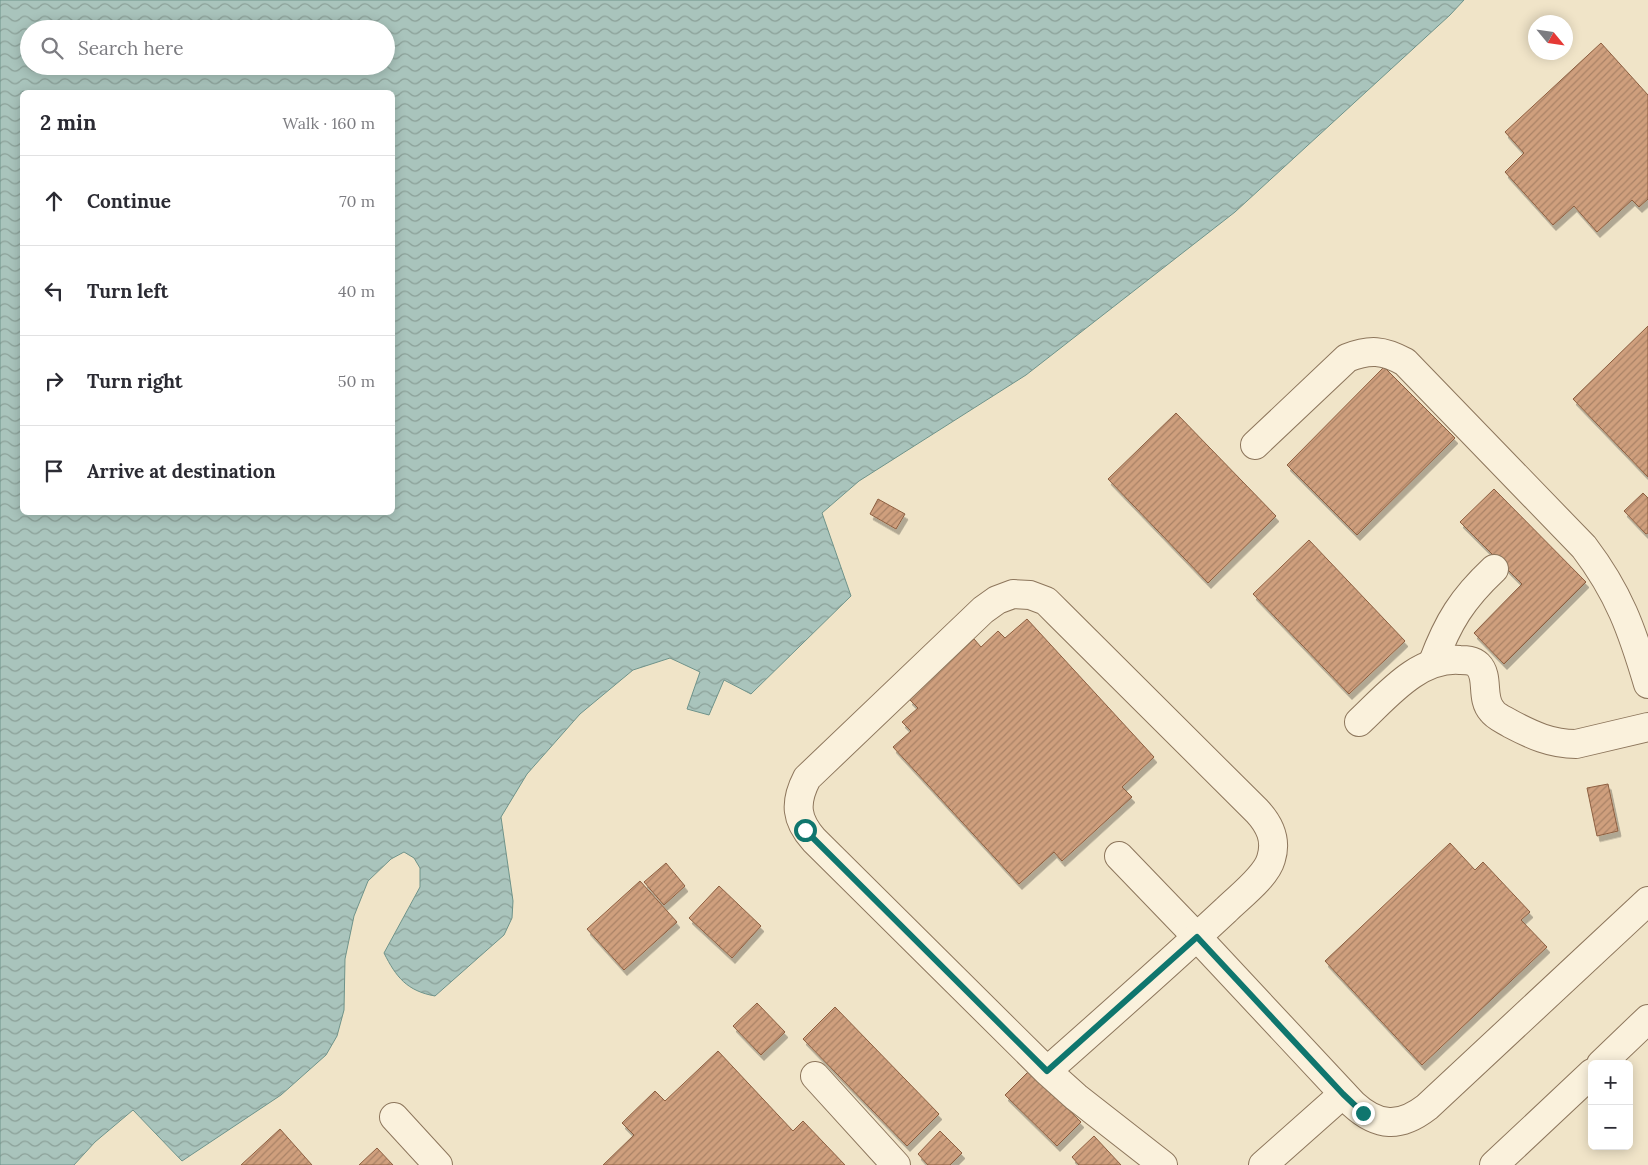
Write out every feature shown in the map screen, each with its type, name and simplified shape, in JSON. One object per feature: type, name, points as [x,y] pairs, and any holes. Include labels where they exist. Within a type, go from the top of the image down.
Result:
[{"type":"street","points":[[1255,445],[1347,358],[1361,352],[1376,351],[1392,354],[1405,362],[1577,540],[1599,567],[1612,588],[1630,626],[1648,684]]},
{"type":"street","points":[[1434,662],[1450,621],[1477,585],[1494,569]]},
{"type":"street","points":[[1047,1071],[1197,937],[1265,872],[1271,860],[1274,847],[1272,834],[1266,821],[1046,601],[1030,595],[1013,594],[997,600],[983,610],[807,778],[801,790],[798,804],[800,818],[805,830],[814,840],[1047,1071],[1076,1098],[1163,1165]]},
{"type":"street","points":[[1359,722],[1413,674],[1434,662],[1459,660],[1472,661],[1478,665],[1483,674],[1485,699],[1491,711],[1525,731],[1551,742],[1576,744],[1648,727]]},
{"type":"street","points":[[1120,856],[1343,1094],[1363,1113],[1376,1120],[1389,1122],[1403,1121],[1415,1116],[1427,1107],[1648,901]]},
{"type":"street","points":[[1605,1060],[1648,1019]]},
{"type":"street","points":[[815,1076],[896,1165]]},
{"type":"street","points":[[1494,1165],[1588,1076]]},
{"type":"street","points":[[1263,1165],[1343,1094]]},
{"type":"street","points":[[394,1117],[438,1165]]},
{"type":"water","points":[[0,0],[1464,0],[1235,212],[1026,375],[859,481],[822,513],[851,596],[751,694],[724,680],[709,715],[687,709],[700,672],[670,658],[633,670],[580,714],[527,774],[501,817],[513,901],[512,918],[504,935],[435,996],[417,991],[404,982],[393,969],[384,953],[420,887],[420,868],[414,858],[404,852],[391,859],[368,881],[354,916],[345,959],[344,1010],[337,1036],[326,1055],[281,1095],[182,1161],[133,1110],[95,1142],[74,1165],[0,1165]]},
{"type":"building","points":[[1601,43],[1648,95],[1648,199],[1639,207],[1632,200],[1597,232],[1574,206],[1553,225],[1505,172],[1524,153],[1505,132]]},
{"type":"building","points":[[1648,326],[1648,477],[1573,399]]},
{"type":"building","points":[[1384,367],[1455,438],[1357,535],[1287,465]]},
{"type":"building","points":[[1176,413],[1276,516],[1208,583],[1108,479]]},
{"type":"building","points":[[1494,489],[1586,582],[1504,664],[1474,633],[1522,584],[1460,522]]},
{"type":"building","points":[[1643,493],[1648,498],[1648,533],[1646,534],[1624,511]]},
{"type":"building","points":[[878,499],[905,514],[896,529],[870,514]]},
{"type":"building","points":[[1309,540],[1405,641],[1349,694],[1253,594]]},
{"type":"building","points":[[1027,619],[1154,757],[1122,787],[1132,797],[1062,861],[1054,852],[1019,884],[893,747],[911,731],[902,722],[918,708],[909,699],[974,639],[981,647],[998,631],[1005,638]]},
{"type":"building","points":[[1608,784],[1618,831],[1597,836],[1587,788]]},
{"type":"building","points":[[1450,843],[1475,870],[1483,862],[1530,912],[1521,920],[1547,947],[1422,1065],[1325,961]]},
{"type":"building","points":[[666,863],[685,886],[664,905],[644,882]]},
{"type":"building","points":[[640,881],[677,922],[624,970],[587,929]]},
{"type":"building","points":[[719,886],[761,926],[732,958],[689,918]]},
{"type":"building","points":[[757,1003],[785,1032],[761,1055],[733,1026]]},
{"type":"building","points":[[835,1007],[939,1114],[907,1146],[803,1039]]},
{"type":"building","points":[[718,1051],[793,1131],[803,1121],[845,1165],[603,1165],[634,1135],[622,1123],[655,1091],[665,1101]]},
{"type":"building","points":[[1029,1071],[1081,1122],[1057,1146],[1005,1095]]},
{"type":"building","points":[[280,1129],[312,1165],[241,1165]]},
{"type":"building","points":[[940,1131],[962,1153],[950,1165],[928,1165],[918,1154]]},
{"type":"building","points":[[1094,1136],[1121,1165],[1079,1165],[1072,1157]]},
{"type":"building","points":[[377,1148],[393,1165],[359,1165]]},
{"type":"route","points":[[805,830],[1047,1071],[1197,937],[1343,1094],[1363,1113]]}]
